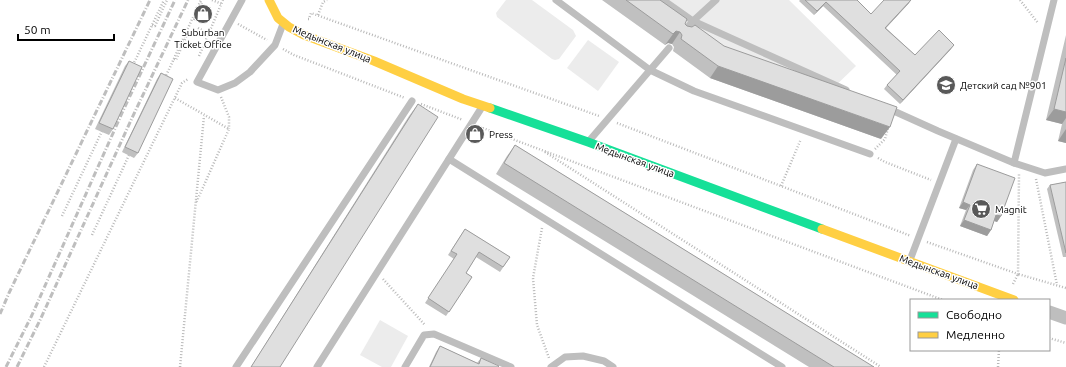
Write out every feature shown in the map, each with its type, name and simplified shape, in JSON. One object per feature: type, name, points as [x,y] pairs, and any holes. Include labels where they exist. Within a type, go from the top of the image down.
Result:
[{"type":"street","name":"Медынская улица","points":[[269,0],[278,18],[289,27],[374,61],[462,99],[588,142],[1010,299]]},
{"type":"street","points":[[1050,312],[1066,318]]},
{"type":"lane","points":[[242,0],[197,82],[218,90],[235,83],[250,72],[275,45],[284,22]]},
{"type":"lane","points":[[556,0],[650,70],[694,91],[870,154]]},
{"type":"lane","points":[[663,0],[694,21],[856,94]]},
{"type":"lane","points":[[682,34],[716,0]]},
{"type":"lane","points":[[1017,164],[1054,0]]},
{"type":"lane","points":[[588,142],[669,48]]},
{"type":"lane","points":[[236,367],[412,100]]},
{"type":"lane","points":[[877,104],[1017,164],[1046,173],[1066,169]]},
{"type":"lane","points":[[317,367],[483,106]]},
{"type":"lane","points":[[909,262],[956,139]]},
{"type":"lane","points":[[449,158],[782,367]]},
{"type":"lane","points":[[405,367],[424,335],[434,334],[511,367]]},
{"type":"lane","points":[[552,367],[565,357],[583,356],[604,361],[613,367]]},
{"type":"path","points":[[132,67],[164,0]]},
{"type":"path","points":[[152,25],[155,26],[167,0]]},
{"type":"path","points":[[212,0],[222,4]]},
{"type":"path","points":[[198,57],[224,0]]},
{"type":"path","points":[[318,15],[323,2],[327,0]]},
{"type":"path","points":[[1020,0],[1046,33]]},
{"type":"path","points":[[194,20],[202,1]]},
{"type":"path","points":[[164,80],[202,1]]},
{"type":"path","points":[[309,19],[311,13],[318,15],[608,119],[918,239],[1018,274],[1066,288]]},
{"type":"path","points":[[231,21],[294,55],[941,299]]},
{"type":"path","points":[[198,28],[208,34]]},
{"type":"path","points":[[174,59],[176,60],[189,30]]},
{"type":"path","points":[[44,367],[174,98],[182,83],[189,78]]},
{"type":"path","points":[[195,206],[228,129],[229,117],[218,90]]},
{"type":"path","points":[[174,98],[228,129]]},
{"type":"path","points":[[180,367],[204,116]]},
{"type":"path","points":[[62,216],[106,124]]},
{"type":"path","points":[[870,154],[885,139],[889,126]]},
{"type":"path","points":[[781,186],[801,138]]},
{"type":"path","points":[[540,149],[881,367]]},
{"type":"path","points":[[92,235],[131,150]]},
{"type":"path","points":[[885,162],[939,183]]},
{"type":"path","points":[[1010,299],[1018,274],[1017,164]]},
{"type":"path","points":[[1034,169],[1057,285]]},
{"type":"path","points":[[544,218],[533,278],[537,325],[552,367]]},
{"type":"path","points":[[382,279],[434,334]]},
{"type":"path","points":[[1050,338],[1066,343]]},
{"type":"path","points":[[998,367],[999,351]]},
{"type":"shaded area","points":[[506,0],[532,0],[573,30],[576,36],[559,59],[552,59],[497,17],[496,13]]},
{"type":"shaded area","points":[[643,0],[789,0],[856,66],[828,93],[716,52]]},
{"type":"shaded area","points":[[588,40],[619,62],[598,91],[567,68]]},
{"type":"shaded area","points":[[380,320],[408,336],[391,367],[382,367],[360,355]]},
{"type":"building","points":[[626,0],[660,0],[687,19],[685,24],[687,26],[692,27],[695,25],[724,46],[897,107],[890,127],[718,66],[681,39],[682,35],[680,32],[676,31],[673,34]]},
{"type":"building","points":[[805,0],[857,0],[871,14],[884,0],[911,0],[885,28],[915,55],[939,30],[954,45],[903,100],[887,85],[900,71],[826,2],[817,11]]},
{"type":"building","points":[[1066,58],[1066,112],[1054,109]]},
{"type":"building","points":[[129,61],[142,67],[113,129],[99,123]]},
{"type":"building","points":[[161,73],[173,79],[138,153],[125,147]]},
{"type":"building","points":[[418,104],[438,117],[280,367],[251,367]]},
{"type":"building","points":[[515,145],[874,367],[834,367],[504,163]]},
{"type":"building","points":[[977,164],[1015,178],[1001,216],[996,215],[991,230],[964,220],[970,205],[963,202]]},
{"type":"building","points":[[1066,182],[1066,253],[1050,185]]},
{"type":"building","points":[[465,229],[510,257],[503,267],[479,252],[466,273],[472,277],[449,312],[428,298],[457,254],[451,251]]},
{"type":"building","points":[[440,346],[479,364],[481,358],[499,366],[430,367]]},
{"type":"railway","points":[[0,314],[150,0]]},
{"type":"railway","points":[[6,367],[32,315],[122,113],[175,0]]},
{"type":"railway","points":[[17,367],[188,0]]},
{"type":"traffic: fast","points":[[490,108],[588,142],[822,229]]},
{"type":"traffic: slow","points":[[269,0],[278,18],[289,27],[304,35],[374,61],[463,99],[490,108]]},
{"type":"traffic: slow","points":[[822,229],[1011,299]]},
{"type":"place","name":"Suburban Ticket Office","points":[[203,14]]},
{"type":"place","name":"Детский сад №901","points":[[946,85]]},
{"type":"place","name":"Press","points":[[475,134]]},
{"type":"place","name":"Magnit","points":[[981,209]]}]
